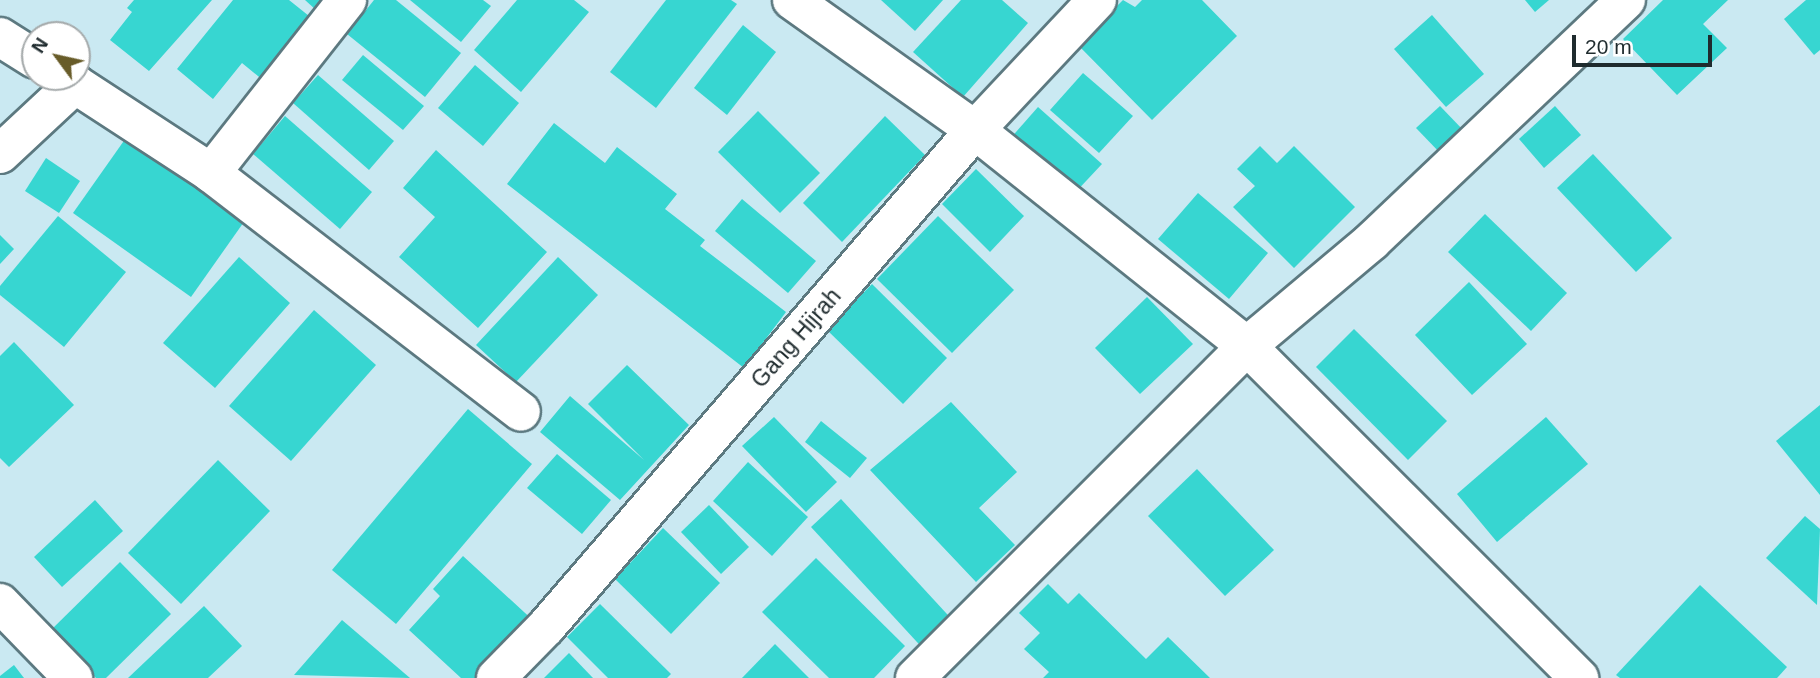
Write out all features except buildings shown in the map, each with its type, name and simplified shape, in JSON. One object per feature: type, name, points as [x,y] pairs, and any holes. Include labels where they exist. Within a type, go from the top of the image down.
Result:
[{"type":"street","points":[[211,173],[347,0]]},
{"type":"street","points":[[792,0],[975,130],[1247,346],[1579,678]]},
{"type":"street","name":"Gang Hijrah","points":[[496,678],[546,628],[975,130],[1097,0]]},
{"type":"street","points":[[915,678],[1247,346],[1373,241],[1626,0]]},
{"type":"street","points":[[0,37],[21,50]]},
{"type":"street","points":[[0,153],[59,91]]},
{"type":"street","points":[[86,91],[211,173],[521,412]]},
{"type":"street","points":[[0,603],[73,678]]}]
